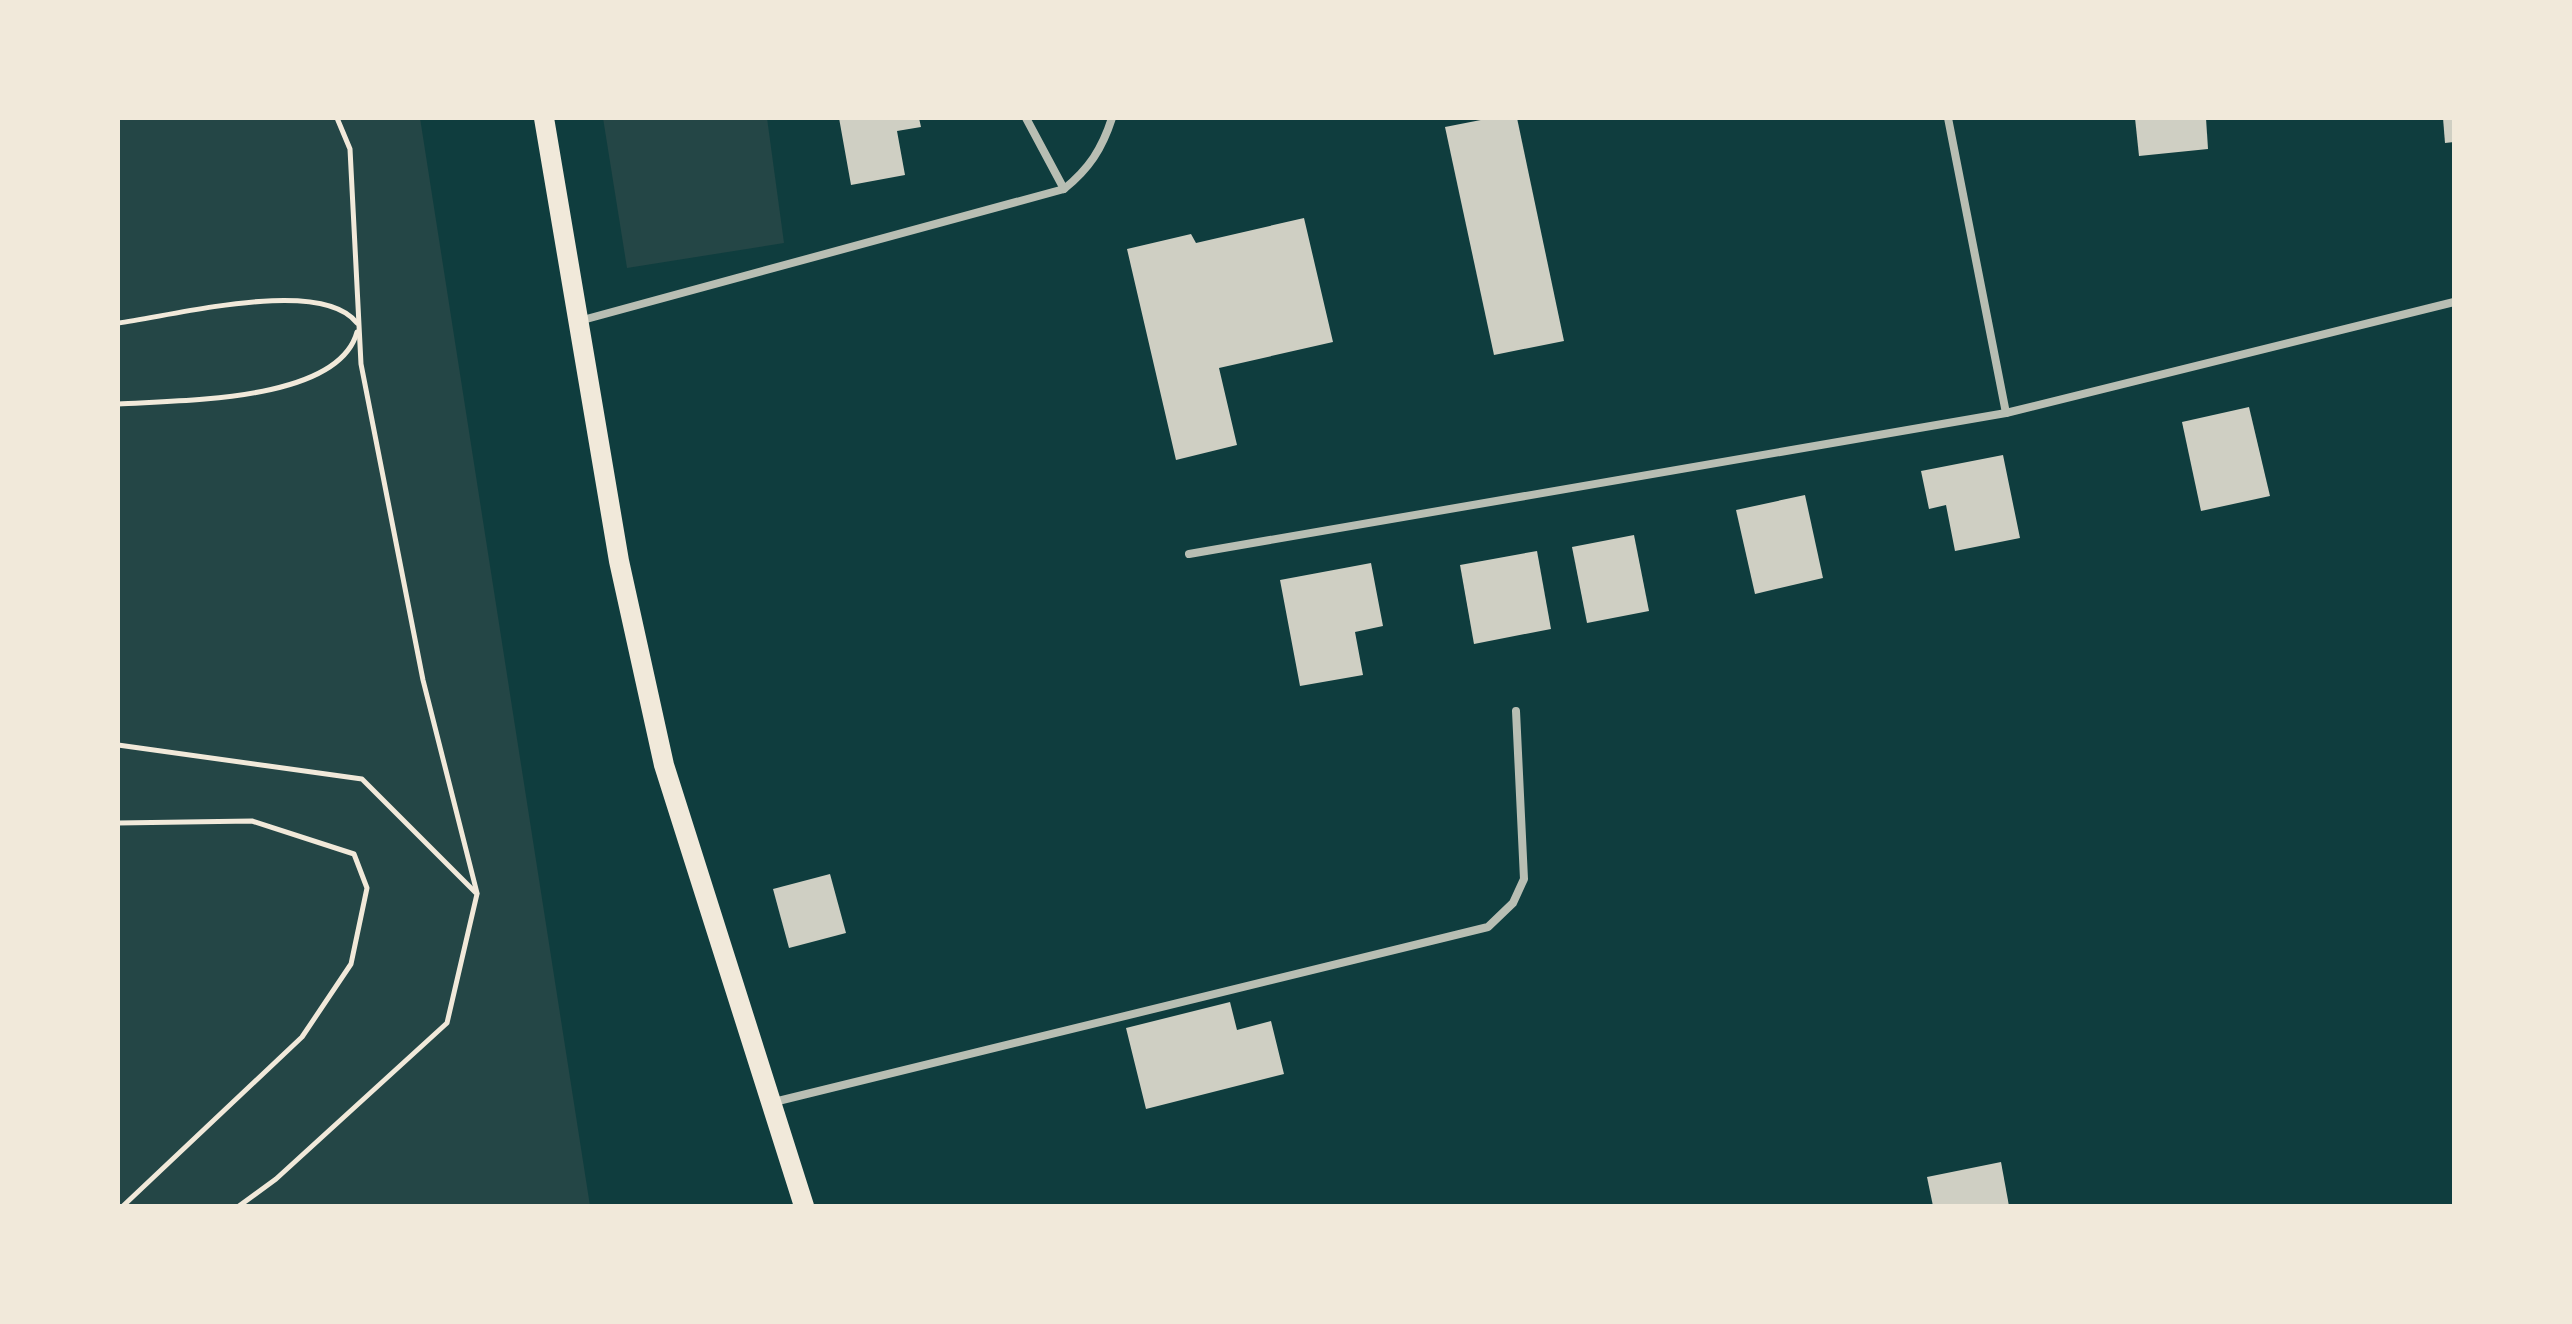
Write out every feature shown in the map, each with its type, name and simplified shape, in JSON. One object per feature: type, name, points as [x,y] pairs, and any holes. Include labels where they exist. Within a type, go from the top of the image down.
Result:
[{"type":"main road","points":[[544,118],[619,561],[664,765],[804,1206]]},
{"type":"street","points":[[1026,118],[1064,189]]},
{"type":"street","points":[[578,321],[1064,189],[1086,171],[1104,144],[1112,118]]},
{"type":"street","points":[[1948,118],[2006,413]]},
{"type":"street","points":[[1189,554],[2006,413],[2454,302]]},
{"type":"street","points":[[769,1103],[1488,927],[1513,903],[1524,879],[1516,711]]},
{"type":"path","points":[[239,1206],[276,1179],[447,1023],[477,894],[423,680],[361,364],[350,149],[337,118]]},
{"type":"path","points":[[118,323],[276,299],[326,302],[350,313],[359,325]]},
{"type":"path","points":[[118,404],[225,397],[313,376],[339,361],[354,345],[359,325]]},
{"type":"path","points":[[118,745],[362,779],[477,894]]},
{"type":"path","points":[[118,823],[252,821],[354,854],[367,888],[351,964],[302,1037],[123,1206]]},
{"type":"shaded area","points":[[118,118],[420,118],[590,1206],[118,1206]]},
{"type":"shaded area","points":[[603,118],[767,118],[784,243],[627,268]]},
{"type":"building","points":[[839,118],[919,118],[921,127],[897,131],[905,175],[851,185]]},
{"type":"building","points":[[1491,118],[1517,118],[1564,341],[1494,355],[1445,127]]},
{"type":"building","points":[[2135,118],[2206,118],[2208,149],[2139,156]]},
{"type":"building","points":[[2443,118],[2454,118],[2454,142],[2445,143]]},
{"type":"building","points":[[1304,218],[1333,342],[1219,368],[1237,445],[1176,460],[1127,249],[1191,234],[1196,243]]},
{"type":"building","points":[[2249,407],[2270,496],[2201,511],[2182,422]]},
{"type":"building","points":[[2003,455],[2020,538],[1955,551],[1946,505],[1929,509],[1921,471]]},
{"type":"building","points":[[1805,495],[1823,578],[1755,594],[1736,510]]},
{"type":"building","points":[[1634,535],[1649,611],[1587,623],[1572,547]]},
{"type":"building","points":[[1537,551],[1551,629],[1474,644],[1460,565]]},
{"type":"building","points":[[1371,563],[1383,626],[1355,632],[1363,675],[1300,686],[1280,580]]},
{"type":"building","points":[[830,874],[846,933],[789,948],[773,889]]},
{"type":"building","points":[[1230,1002],[1237,1030],[1271,1021],[1284,1074],[1146,1109],[1126,1028]]},
{"type":"building","points":[[2001,1162],[2009,1206],[1933,1206],[1927,1177]]}]
